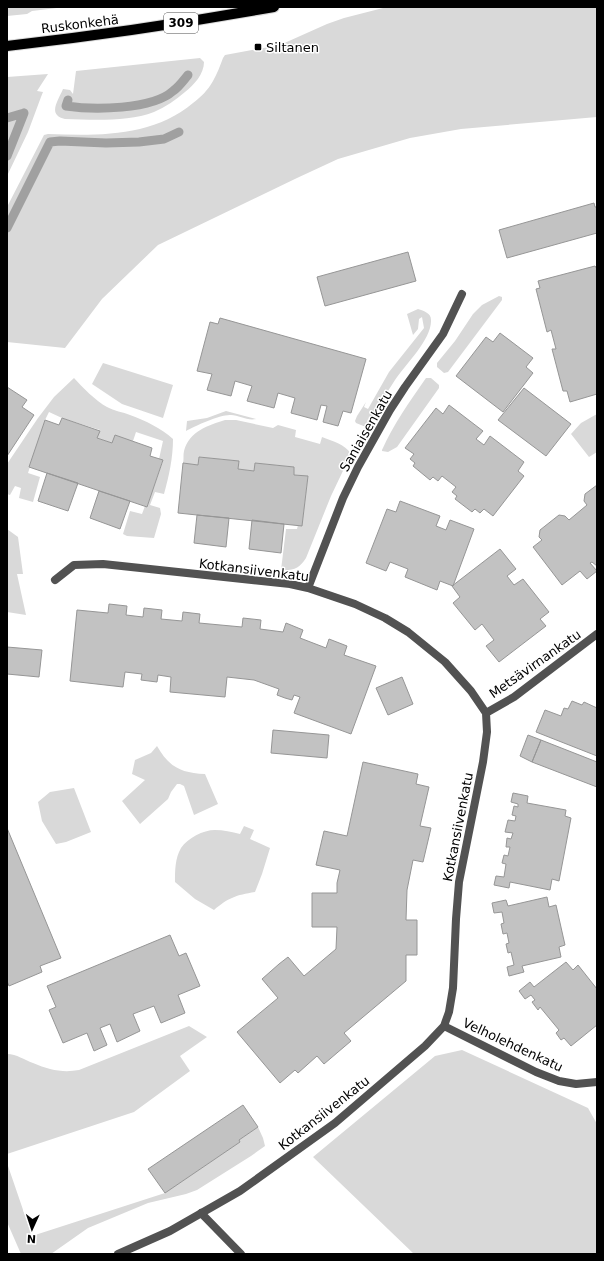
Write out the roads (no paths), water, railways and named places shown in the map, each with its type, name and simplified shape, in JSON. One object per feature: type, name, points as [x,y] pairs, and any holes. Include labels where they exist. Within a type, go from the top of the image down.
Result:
[{"type":"main road","name":"Ruskonkehä","points":[[7,46],[88,37],[191,22],[274,7]]},
{"type":"street","name":"Saniaisenkatu","points":[[308,588],[343,498],[358,467],[401,393],[443,334],[462,294]]},
{"type":"street","name":"Kotkansiivenkatu","points":[[55,580],[74,565],[103,564],[290,584],[308,588],[336,597],[367,610],[385,618],[408,632],[445,662],[471,691],[486,713],[487,732],[483,762],[459,882],[453,988],[449,1012],[444,1026],[425,1046],[336,1123],[240,1191],[170,1231],[118,1254]]},
{"type":"street","name":"Metsävirnankatu","points":[[486,713],[514,697],[597,634]]},
{"type":"street","name":"Velholehdenkatu","points":[[444,1026],[536,1072],[559,1081],[576,1084],[597,1082]]},
{"type":"street","points":[[201,1213],[241,1254]]},
{"type":"waterway","points":[[68,100],[66,106],[77,107],[106,108],[137,105],[151,102],[163,97],[177,88],[188,75]]},
{"type":"waterway","points":[[7,118],[24,113]]},
{"type":"waterway","points":[[7,156],[24,113]]},
{"type":"waterway","points":[[7,228],[50,142],[139,142],[164,139],[179,132]]},
{"type":"place","name":"Siltanen","points":[[258,47]]}]
